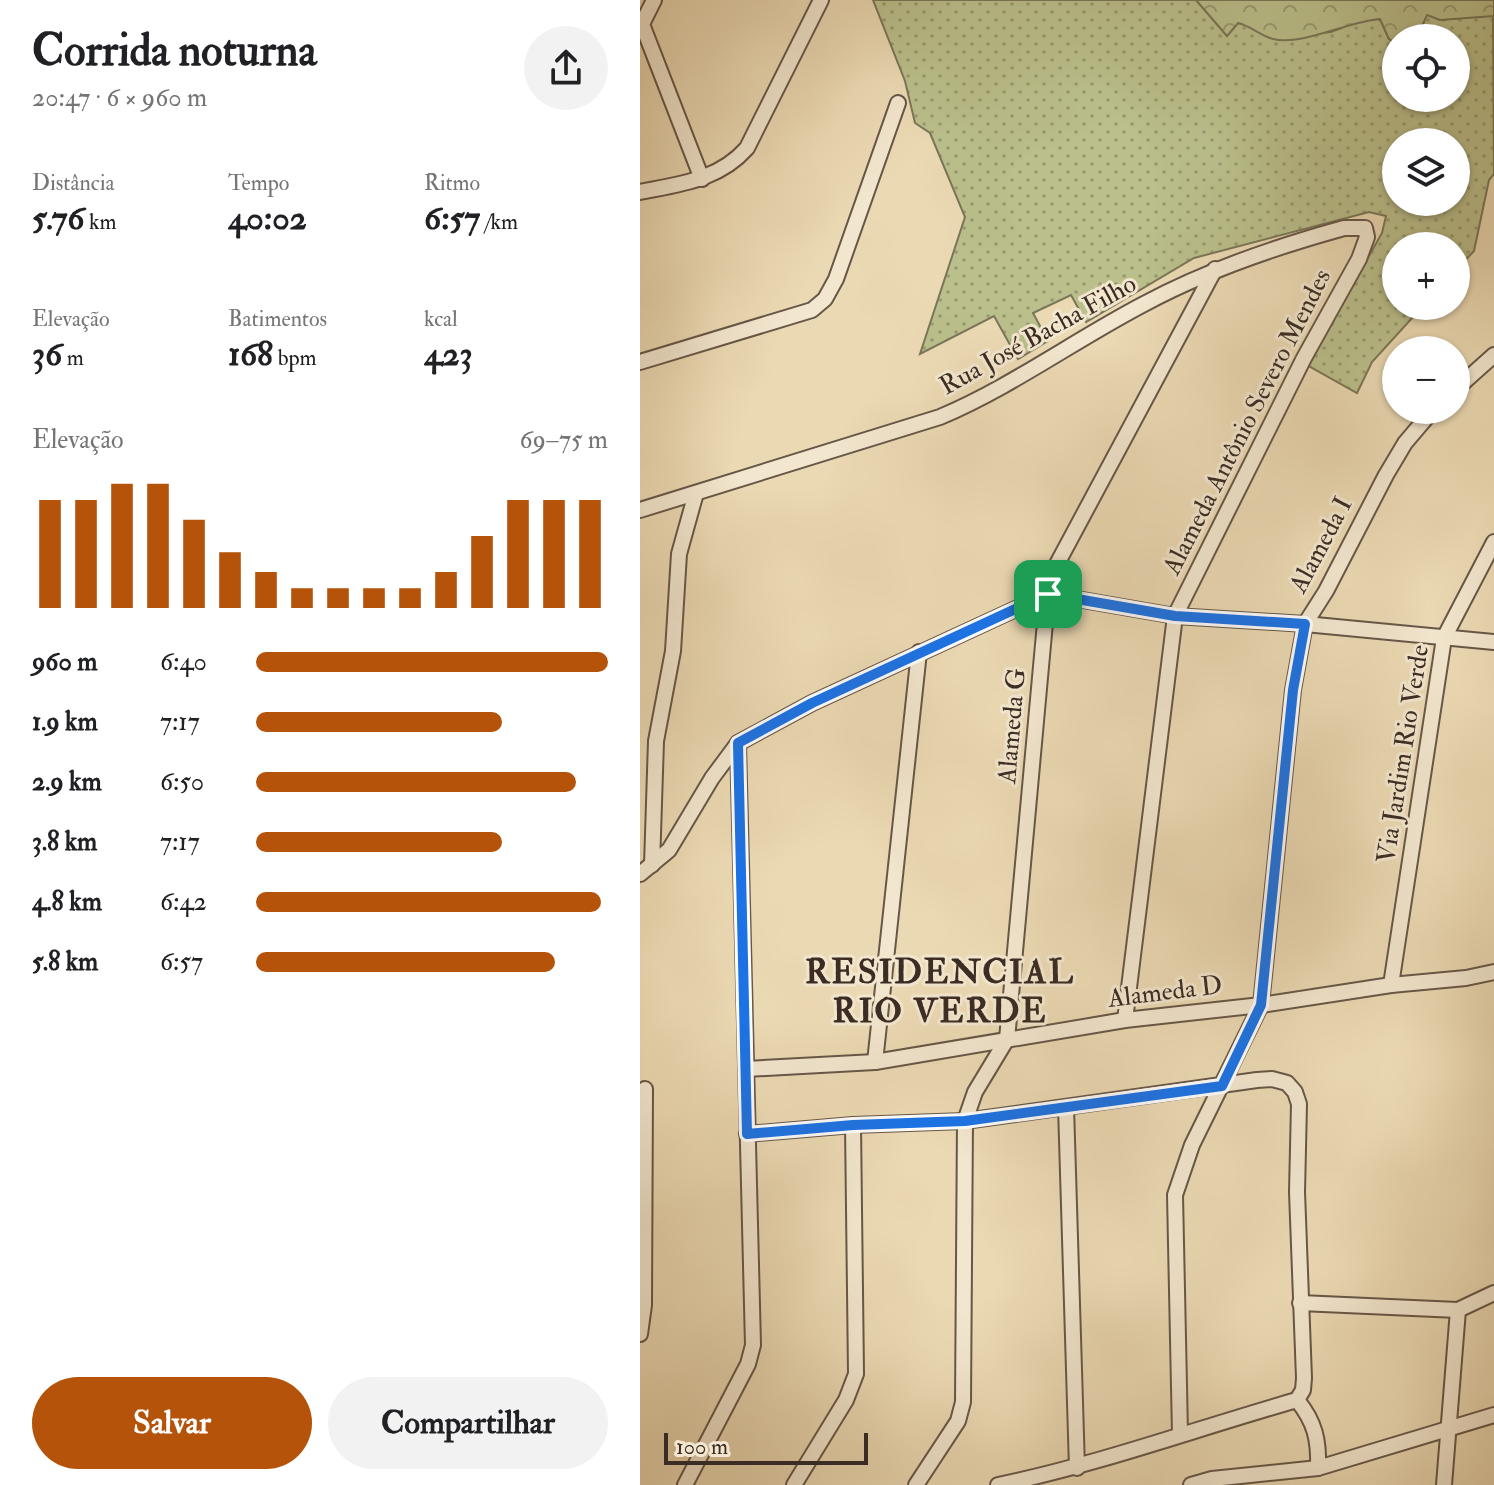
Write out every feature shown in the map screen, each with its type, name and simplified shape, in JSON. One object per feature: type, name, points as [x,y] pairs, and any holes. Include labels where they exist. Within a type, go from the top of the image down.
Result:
[{"type":"street","points":[[654,0],[641,22],[644,42],[702,179]]},
{"type":"street","points":[[640,192],[702,179],[736,161],[747,148],[821,0]]},
{"type":"street","points":[[640,362],[792,317],[822,304],[836,279],[898,103]]},
{"type":"street","name":"Alameda Antônio Severo Mendes","points":[[1125,1020],[1175,616],[1304,358],[1359,259],[1367,237],[1365,228],[1360,226],[1318,235]]},
{"type":"street","name":"Rua José Bacha Filho","points":[[640,510],[866,442],[950,413],[1131,310],[1215,269],[1318,235]]},
{"type":"street","name":"Alameda G","points":[[965,1121],[975,1092],[1007,1039],[1049,579],[1215,269]]},
{"type":"street","points":[[1470,376],[1494,355]]},
{"type":"street","name":"Alameda I","points":[[1180,1434],[1175,1195],[1192,1145],[1261,1005],[1293,690],[1305,624],[1326,591],[1386,475],[1405,443],[1421,424]]},
{"type":"street","points":[[646,870],[656,741],[673,651],[679,554],[696,493]]},
{"type":"street","name":"Via Jardim Rio Verde","points":[[1391,985],[1444,638],[1494,542]]},
{"type":"street","points":[[646,870],[674,842],[712,778],[738,743],[812,703],[1048,594],[1175,616],[1305,624],[1494,642]]},
{"type":"street","points":[[875,1062],[919,652]]},
{"type":"street","points":[[685,1485],[712,1439],[752,1352],[738,743]]},
{"type":"street","name":"Alameda D","points":[[746,1069],[875,1062],[1125,1020],[1261,1005],[1391,985],[1431,983],[1494,972]]},
{"type":"street","points":[[747,1134],[853,1125],[965,1121],[1257,1080],[1272,1079],[1287,1083],[1295,1092],[1299,1104],[1297,1192],[1304,1378],[1303,1390],[1297,1400],[1180,1434],[1044,1480],[998,1485]]},
{"type":"street","points":[[640,1334],[644,1305],[645,1089]]},
{"type":"street","points":[[1066,1107],[1077,1468]]},
{"type":"street","points":[[916,1485],[958,1421],[963,1402],[965,1121]]},
{"type":"street","points":[[794,1485],[846,1400],[856,1374],[853,1125]]},
{"type":"street","points":[[1300,1303],[1458,1310],[1494,1293]]},
{"type":"street","points":[[1444,1485],[1458,1310]]},
{"type":"street","points":[[1297,1400],[1310,1417],[1316,1432],[1318,1468]]},
{"type":"street","points":[[1191,1485],[1212,1479],[1318,1468],[1494,1415]]},
{"type":"green space","points":[[873,0],[1196,0],[1227,36],[1238,23],[1253,27],[1271,38],[1331,32],[1359,21],[1380,19],[1382,112],[1470,112],[1470,24],[1423,24],[1427,14],[1440,20],[1493,15],[1494,174],[1489,180],[1474,251],[1470,255],[1470,232],[1382,232],[1386,216],[1470,216],[1470,128],[1382,128],[1382,215],[1369,212],[1194,258],[1086,322],[1071,295],[1033,313],[1048,341],[1018,359],[994,316],[920,354],[965,217],[930,133],[915,123],[905,81]]},
{"type":"green space","points":[[1196,0],[1494,0],[1494,16],[1440,20],[1427,15],[1423,24],[1382,24],[1380,19],[1285,40],[1269,38],[1238,23],[1227,36]]},
{"type":"green space","points":[[1382,233],[1382,320],[1410,320],[1396,336],[1382,336],[1382,351],[1372,362],[1357,393],[1307,365]]},
{"type":"district","name":"RESIDENCIAL RIO VERDE","points":[[940,992]]},
{"type":"route","points":[[1048,594],[1175,616],[1305,624],[1293,690],[1261,1005],[1222,1086],[965,1121],[853,1125],[747,1134],[738,743],[812,703],[1048,594]]}]
